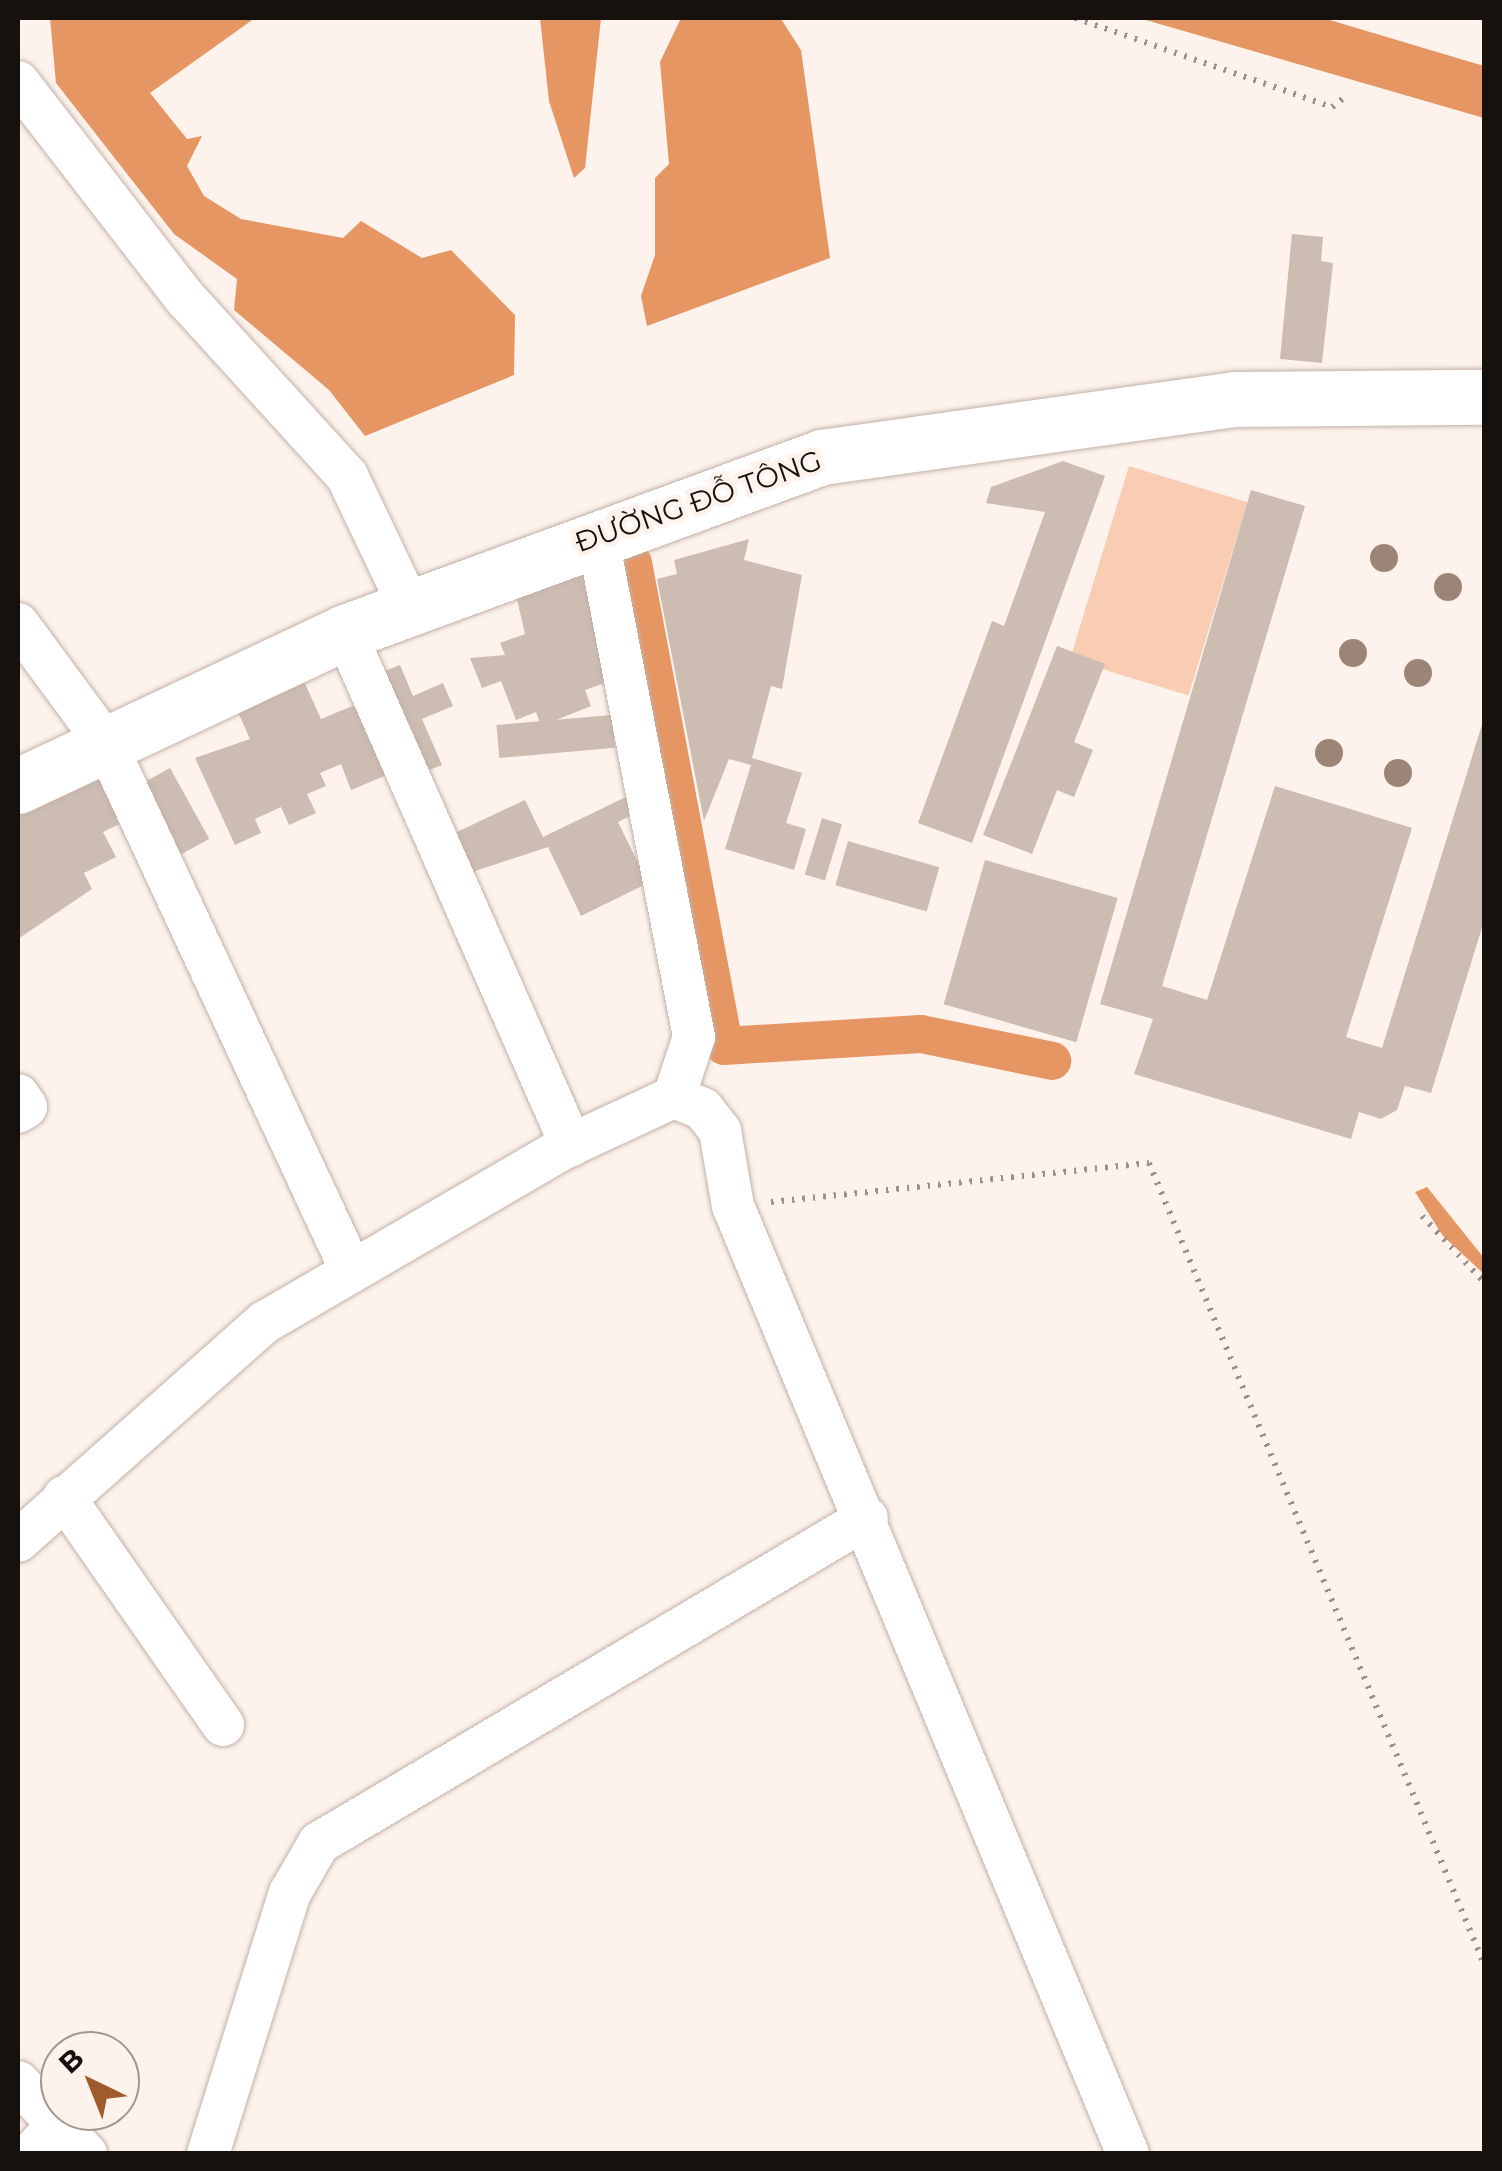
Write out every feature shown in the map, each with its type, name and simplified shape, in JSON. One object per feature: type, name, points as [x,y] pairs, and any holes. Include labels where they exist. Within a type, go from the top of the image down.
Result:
[{"type":"main road","name":"ĐƯỜNG ĐỖ TÔNG","points":[[18,786],[345,632],[597,534],[822,457],[1235,398],[1484,397]]},
{"type":"street","points":[[18,82],[186,299],[347,476],[409,606]]},
{"type":"street","points":[[18,1541],[266,1322],[571,1145],[674,1096],[694,1037],[597,534]]},
{"type":"street","points":[[18,624],[105,742],[351,1270]]},
{"type":"street","points":[[345,632],[571,1145]]},
{"type":"street","points":[[18,1096],[26,1107],[18,1112]]},
{"type":"street","points":[[674,1096],[703,1110],[720,1131],[734,1206],[867,1518],[1128,2154]]},
{"type":"street","points":[[64,1497],[223,1725]]},
{"type":"street","points":[[208,2154],[290,1892],[318,1843],[867,1518]]},
{"type":"street","points":[[18,2082],[58,2144]]},
{"type":"path","points":[[1075,18],[1332,108],[1348,94]]},
{"type":"path","points":[[734,1206],[1148,1163],[1484,1964]]},
{"type":"path","points":[[1422,1216],[1484,1282]]},
{"type":"shaded area","points":[[50,18],[255,18],[150,93],[187,139],[202,136],[187,166],[204,196],[241,219],[343,238],[361,221],[422,258],[451,250],[515,315],[514,375],[365,436],[329,390],[234,310],[237,279],[174,234],[56,83]]},
{"type":"shaded area","points":[[540,18],[601,18],[585,168],[574,178],[549,101]]},
{"type":"shaded area","points":[[681,18],[781,19],[801,50],[830,258],[647,326],[641,296],[655,255],[655,178],[669,164],[660,62]]},
{"type":"shaded area","points":[[1139,18],[1323,18],[1484,66],[1484,118]]},
{"type":"shaded area","points":[[1129,466],[1248,502],[1189,695],[1070,659]]},
{"type":"shaded area","points":[[1427,1187],[1484,1258],[1484,1274],[1443,1236],[1415,1192]]},
{"type":"building","points":[[1292,234],[1323,237],[1321,261],[1333,263],[1322,363],[1280,359]]},
{"type":"building","points":[[1063,461],[1105,476],[972,843],[918,823],[992,621],[1004,626],[1045,512],[986,503],[991,487]]},
{"type":"building","points":[[1251,490],[1305,506],[1162,986],[1207,1000],[1275,786],[1412,828],[1346,1037],[1382,1048],[1484,718],[1484,921],[1431,1093],[1405,1086],[1397,1110],[1381,1119],[1359,1112],[1351,1139],[1134,1074],[1153,1019],[1100,1004]]},
{"type":"building","points":[[749,539],[744,560],[802,575],[782,689],[771,686],[752,758],[802,773],[786,823],[806,829],[794,870],[725,849],[751,765],[729,759],[704,821],[657,579],[677,574],[674,560]]},
{"type":"building","points":[[575,569],[586,579],[608,682],[585,690],[591,706],[541,726],[536,712],[516,720],[501,681],[482,688],[470,658],[505,655],[500,643],[525,634],[515,591]]},
{"type":"building","points":[[1057,646],[1105,664],[1074,742],[1093,750],[1074,797],[1057,790],[1032,854],[983,835]]},
{"type":"building","points":[[400,665],[413,696],[443,683],[453,706],[422,719],[442,765],[414,776],[372,676]]},
{"type":"building","points":[[303,679],[321,719],[369,699],[399,770],[351,790],[341,764],[320,773],[326,786],[307,794],[316,813],[289,825],[281,807],[255,819],[261,833],[235,845],[195,758],[250,739],[237,710]]},
{"type":"building","points":[[612,715],[615,748],[499,758],[496,725]]},
{"type":"building","points":[[106,759],[134,817],[103,832],[116,857],[84,873],[92,889],[18,939],[18,806]]},
{"type":"building","points":[[170,768],[209,839],[179,856],[139,785]]},
{"type":"building","points":[[630,795],[630,816],[618,822],[648,883],[581,916],[548,847],[460,876],[442,839],[525,800],[543,837]]},
{"type":"building","points":[[822,818],[842,824],[825,881],[805,874]]},
{"type":"building","points":[[848,841],[939,867],[927,911],[835,885]]},
{"type":"building","points":[[985,860],[1118,898],[1076,1042],[944,1004]]},
{"type":"waterway","points":[[633,563],[724,1046],[921,1034],[1052,1061]]}]
